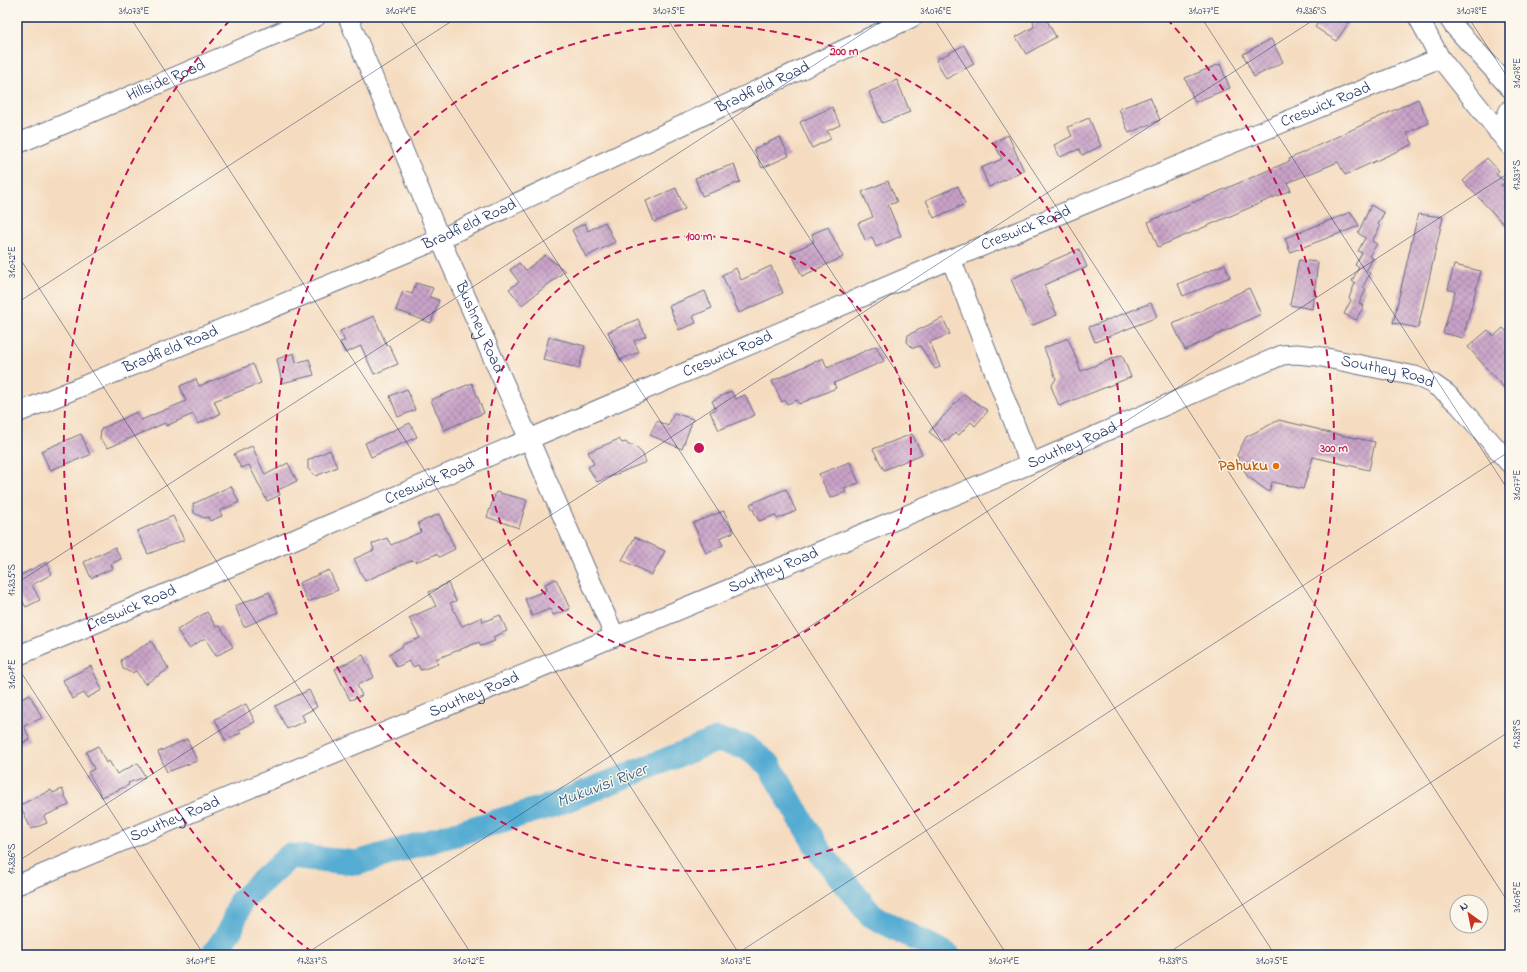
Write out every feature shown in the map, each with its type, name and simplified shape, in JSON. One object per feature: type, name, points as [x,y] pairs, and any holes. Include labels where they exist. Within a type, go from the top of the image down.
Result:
[{"type":"street","name":"Hillside Road","points":[[17,144],[316,17]]},
{"type":"street","name":"Bushney Road","points":[[348,17],[440,239],[529,438],[614,637]]},
{"type":"street","name":"Bradfield Road","points":[[17,413],[440,239],[913,17]]},
{"type":"street","points":[[1418,17],[1440,58],[1504,139]]},
{"type":"street","points":[[1448,17],[1454,26],[1510,88]]},
{"type":"street","name":"Creswick Road","points":[[17,656],[239,563],[950,259],[1440,58]]},
{"type":"street","points":[[1504,139],[1510,110]]},
{"type":"street","points":[[950,259],[1030,464]]},
{"type":"street","name":"Southey Road","points":[[17,885],[1030,464],[1282,355],[1296,354],[1317,356],[1415,376],[1432,384],[1446,393],[1459,405],[1510,464]]},
{"type":"building","points":[[1038,17],[1045,17],[1056,37],[1026,54],[1016,37],[1034,27],[1033,20]]},
{"type":"building","points":[[1322,17],[1353,17],[1336,41],[1315,27]]},
{"type":"building","points":[[1271,39],[1283,62],[1254,77],[1243,54]]},
{"type":"building","points":[[964,45],[974,64],[946,79],[936,60]]},
{"type":"building","points":[[1220,64],[1230,88],[1195,102],[1185,78]]},
{"type":"building","points":[[897,80],[910,112],[882,123],[869,92]]},
{"type":"building","points":[[1150,97],[1160,120],[1129,133],[1119,109]]},
{"type":"building","points":[[1418,99],[1429,123],[1407,133],[1413,144],[1345,175],[1338,162],[1287,183],[1291,190],[1158,247],[1148,222],[1290,161],[1289,159]]},
{"type":"building","points":[[832,107],[840,125],[827,131],[831,139],[812,148],[800,122]]},
{"type":"building","points":[[1089,118],[1101,146],[1082,155],[1079,149],[1060,157],[1054,145],[1072,136],[1068,127]]},
{"type":"building","points":[[1008,135],[1024,171],[989,187],[981,168],[1002,159],[994,142]]},
{"type":"building","points":[[780,137],[789,156],[762,168],[754,149]]},
{"type":"building","points":[[1487,158],[1499,171],[1496,174],[1505,182],[1501,185],[1510,191],[1510,231],[1463,181]]},
{"type":"building","points":[[734,164],[740,182],[702,196],[695,178]]},
{"type":"building","points":[[888,181],[897,202],[888,205],[901,236],[876,247],[872,237],[865,240],[858,223],[873,217],[862,192]]},
{"type":"building","points":[[958,186],[965,204],[934,218],[926,200]]},
{"type":"building","points":[[676,188],[685,209],[654,222],[646,201]]},
{"type":"building","points":[[1371,205],[1384,213],[1378,224],[1380,227],[1372,241],[1377,244],[1369,256],[1373,258],[1366,271],[1370,273],[1363,287],[1366,290],[1359,303],[1364,306],[1356,320],[1344,314],[1351,300],[1349,298],[1355,283],[1352,281],[1359,267],[1355,265],[1362,253],[1358,251],[1365,238],[1358,233]]},
{"type":"building","points":[[1351,212],[1359,226],[1290,252],[1285,238]]},
{"type":"building","points":[[1418,214],[1443,217],[1418,328],[1393,323]]},
{"type":"building","points":[[605,222],[615,242],[586,257],[572,230],[585,223],[588,231]]},
{"type":"building","points":[[828,227],[843,257],[802,276],[791,252],[814,242],[812,234]]},
{"type":"building","points":[[1079,249],[1087,267],[1044,285],[1057,315],[1031,326],[1011,279]]},
{"type":"building","points":[[545,255],[565,271],[522,305],[509,289],[519,282],[510,270],[519,263],[526,270]]},
{"type":"building","points":[[1299,260],[1318,262],[1312,309],[1290,305]]},
{"type":"building","points":[[1225,264],[1230,277],[1183,296],[1178,284]]},
{"type":"building","points":[[1454,265],[1481,271],[1463,338],[1443,333],[1455,291],[1448,289]]},
{"type":"building","points":[[771,266],[783,293],[739,313],[722,275],[736,268],[741,280]]},
{"type":"building","points":[[416,283],[433,288],[429,297],[439,300],[431,323],[396,310],[403,291],[412,294]]},
{"type":"building","points":[[1249,288],[1261,314],[1185,350],[1173,324]]},
{"type":"building","points":[[705,291],[712,308],[693,316],[696,323],[679,330],[669,306]]},
{"type":"building","points":[[1151,303],[1157,317],[1095,342],[1089,327]]},
{"type":"building","points":[[374,316],[387,346],[389,345],[398,364],[374,374],[361,346],[345,353],[340,342],[345,341],[340,331]]},
{"type":"building","points":[[943,318],[950,334],[930,342],[940,367],[935,369],[920,346],[913,348],[907,342],[908,335]]},
{"type":"building","points":[[638,319],[646,336],[634,341],[639,352],[620,360],[608,332]]},
{"type":"building","points":[[1503,328],[1510,335],[1510,395],[1468,347],[1488,330],[1494,336]]},
{"type":"building","points":[[549,337],[585,346],[579,368],[543,360]]},
{"type":"building","points":[[1068,338],[1081,371],[1122,355],[1131,377],[1059,406],[1051,386],[1056,379],[1044,348]]},
{"type":"building","points":[[876,346],[884,361],[834,383],[836,388],[799,404],[797,400],[787,404],[785,400],[782,402],[772,381],[823,358],[827,368]]},
{"type":"building","points":[[294,353],[296,363],[309,359],[314,375],[282,383],[277,359]]},
{"type":"building","points":[[253,364],[261,383],[214,401],[220,414],[198,424],[193,414],[166,426],[165,423],[108,448],[100,439],[101,429],[137,412],[141,420],[186,401],[180,386],[196,379],[199,386]]},
{"type":"building","points":[[472,383],[484,413],[444,430],[431,400]]},
{"type":"building","points":[[407,389],[415,410],[398,417],[390,396]]},
{"type":"building","points":[[731,391],[736,399],[745,395],[755,415],[719,430],[710,412],[716,409],[712,401]]},
{"type":"building","points":[[964,394],[988,411],[975,426],[971,422],[959,435],[955,433],[947,441],[945,439],[942,442],[929,432]]},
{"type":"building","points":[[674,413],[693,419],[682,449],[650,435],[657,421],[668,426]]},
{"type":"building","name":"Pahuku","points":[[1279,420],[1321,431],[1375,442],[1369,470],[1313,457],[1303,489],[1272,482],[1269,492],[1247,476],[1237,455],[1246,437]]},
{"type":"building","points":[[410,423],[417,437],[371,457],[365,443]]},
{"type":"building","points":[[81,434],[90,455],[50,470],[41,451]]},
{"type":"building","points":[[912,434],[922,454],[884,470],[873,449]]},
{"type":"building","points":[[619,439],[622,443],[626,442],[628,445],[633,445],[642,453],[646,462],[597,482],[588,467],[594,464],[588,452]]},
{"type":"building","points":[[252,446],[265,475],[288,463],[297,481],[278,490],[280,495],[267,501],[249,465],[241,468],[234,454]]},
{"type":"building","points":[[330,450],[337,467],[316,476],[308,469],[308,460]]},
{"type":"building","points":[[850,462],[859,483],[844,488],[846,492],[830,498],[819,474]]},
{"type":"building","points":[[231,486],[239,502],[220,511],[222,516],[210,521],[208,517],[204,518],[194,513],[193,504]]},
{"type":"building","points":[[786,489],[796,511],[777,519],[775,515],[759,521],[750,504]]},
{"type":"building","points":[[496,492],[527,500],[519,528],[487,517]]},
{"type":"building","points":[[724,511],[734,532],[719,538],[723,545],[706,553],[693,523]]},
{"type":"building","points":[[439,514],[455,549],[439,557],[437,554],[415,562],[413,560],[365,581],[354,559],[374,550],[372,544],[387,538],[391,545],[421,532],[418,523]]},
{"type":"building","points":[[173,516],[184,540],[148,554],[137,531]]},
{"type":"building","points":[[635,537],[665,551],[652,575],[622,560]]},
{"type":"building","points":[[115,547],[121,559],[111,564],[113,568],[91,578],[84,562]]},
{"type":"building","points":[[46,562],[52,574],[32,585],[40,600],[26,607],[17,592],[17,577]]},
{"type":"building","points":[[329,570],[338,590],[308,602],[299,583]]},
{"type":"building","points":[[556,579],[570,609],[553,615],[550,609],[532,616],[525,599],[547,590],[545,584]]},
{"type":"building","points":[[448,583],[456,601],[450,603],[462,626],[482,617],[483,622],[500,615],[507,631],[493,637],[495,641],[481,646],[479,642],[436,659],[438,664],[421,670],[418,665],[413,667],[409,661],[397,667],[389,654],[402,647],[402,645],[420,638],[409,618],[436,606],[429,592]]},
{"type":"building","points":[[269,592],[278,612],[244,627],[235,606]]},
{"type":"building","points":[[207,612],[216,627],[220,626],[233,647],[216,656],[205,638],[189,648],[177,630]]},
{"type":"building","points":[[151,641],[169,669],[145,684],[136,671],[132,673],[123,669],[121,660]]},
{"type":"building","points":[[363,655],[374,677],[357,685],[362,696],[350,700],[335,669]]},
{"type":"building","points":[[91,666],[102,690],[87,698],[84,693],[72,699],[63,680]]},
{"type":"building","points":[[309,690],[317,707],[302,715],[305,721],[287,729],[275,706]]},
{"type":"building","points":[[30,695],[42,718],[24,726],[30,740],[17,745],[17,701]]},
{"type":"building","points":[[246,704],[255,722],[239,730],[241,733],[225,740],[215,719]]},
{"type":"building","points":[[187,739],[197,761],[167,772],[158,752]]},
{"type":"building","points":[[98,746],[106,763],[109,761],[117,774],[138,763],[145,777],[128,783],[129,785],[102,797],[88,772],[94,769],[86,752]]},
{"type":"building","points":[[62,789],[69,805],[44,816],[47,823],[31,829],[20,805],[51,790],[53,793]]},
{"type":"waterway","name":"Mukuvisi River","points":[[213,955],[231,929],[240,902],[289,856],[357,863],[556,804],[716,740],[746,747],[769,765],[820,852],[872,916],[948,955]]},
{"type":"place","name":"Pahuku","points":[[1276,466]]}]
